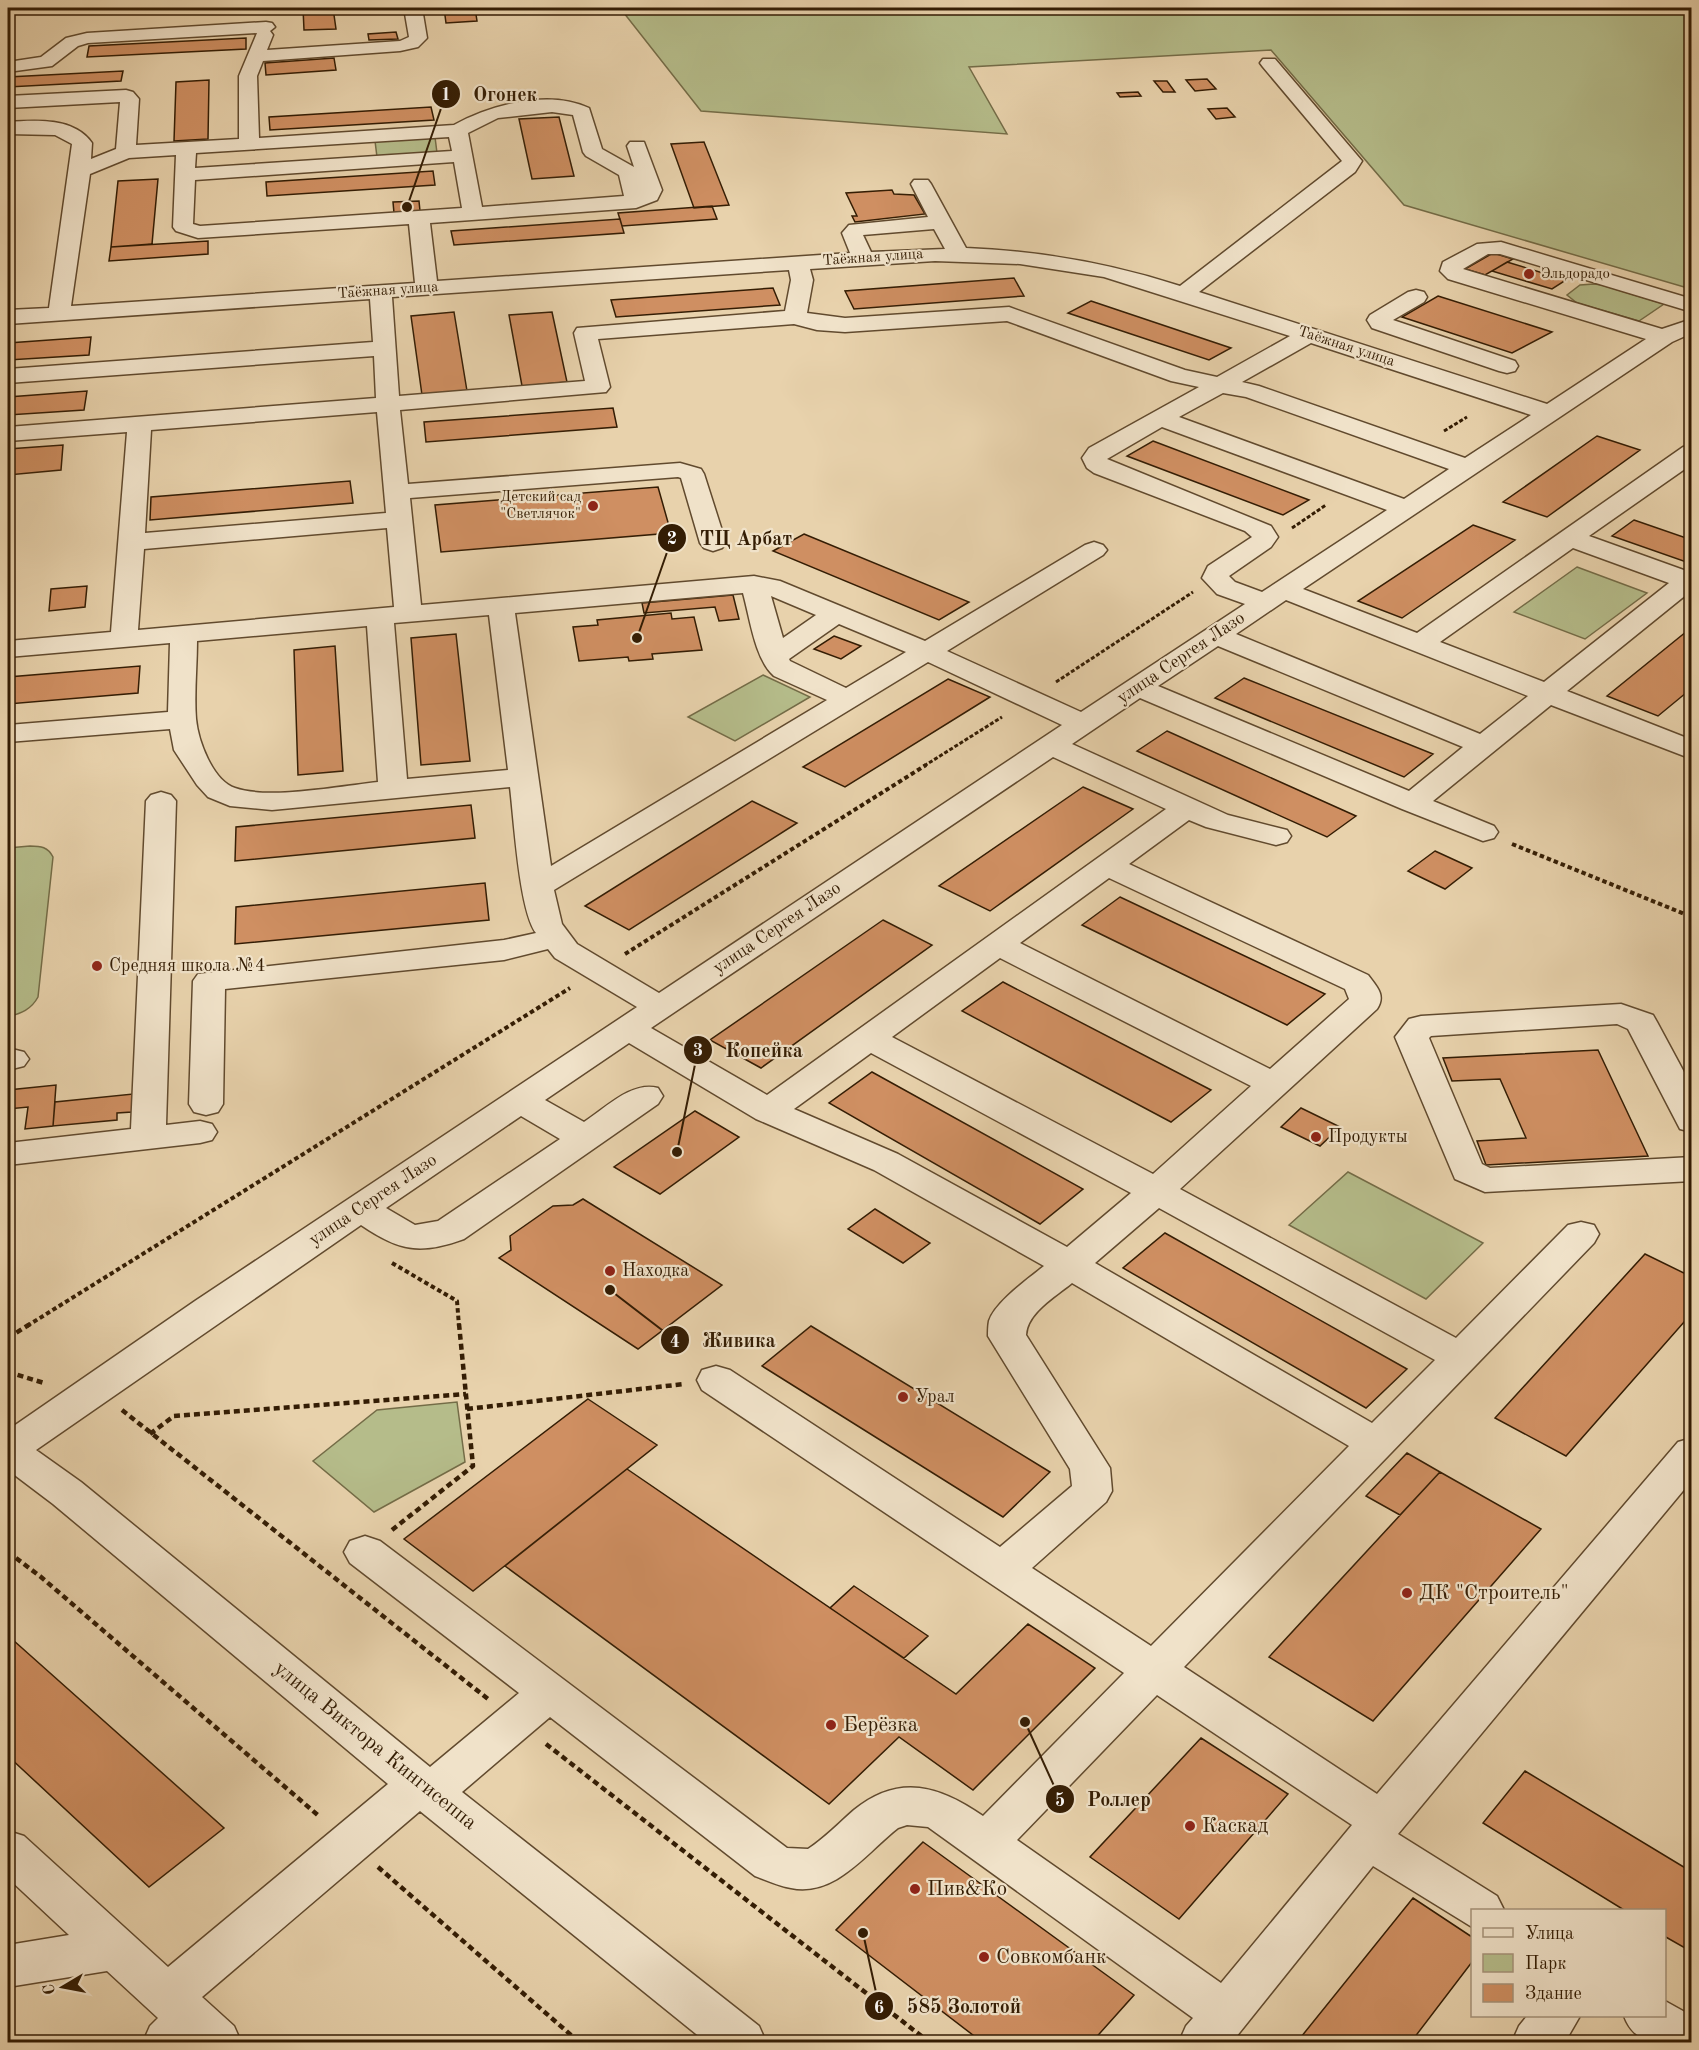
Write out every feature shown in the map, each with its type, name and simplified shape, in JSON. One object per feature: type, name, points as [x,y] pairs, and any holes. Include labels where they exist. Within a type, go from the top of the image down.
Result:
[{"type":"street","points":[[249,144],[248,76],[266,27],[266,8]]},
{"type":"street","points":[[256,56],[411,43],[418,38],[413,8]]},
{"type":"street","points":[[8,67],[46,62],[72,42],[87,38],[266,27]]},
{"type":"street","points":[[1183,294],[1348,168],[1352,161],[1269,63]]},
{"type":"street","points":[[8,102],[126,96],[130,99],[126,152]]},
{"type":"street","points":[[80,171],[126,152],[458,131],[500,112],[564,106],[577,108],[582,112],[594,152],[628,172],[636,202]]},
{"type":"street","points":[[8,128],[49,129],[73,134],[82,143],[59,314]]},
{"type":"street","points":[[458,131],[473,214]]},
{"type":"street","points":[[186,148],[183,227],[198,232],[636,202],[650,196],[652,190],[637,146]]},
{"type":"street","points":[[185,175],[462,156]]},
{"type":"street","points":[[921,184],[958,254]]},
{"type":"street","points":[[419,217],[428,289]]},
{"type":"street","points":[[863,258],[852,233],[856,229],[941,222]]},
{"type":"street","points":[[1664,337],[1456,274],[1451,271],[1451,267],[1484,248],[1501,248],[1692,306]]},
{"type":"street","name":"Таёжная улица","points":[[8,317],[863,258],[958,254],[1051,260],[1092,267],[1183,294],[1550,413]]},
{"type":"street","points":[[795,317],[802,280],[798,263]]},
{"type":"street","points":[[381,292],[399,519],[394,615],[393,790]]},
{"type":"street","points":[[1416,297],[1378,320],[1386,327],[1507,366]]},
{"type":"street","points":[[8,434],[598,387],[585,333],[795,317],[845,325],[1009,314],[1179,376],[1251,391],[1467,467]]},
{"type":"street","points":[[1550,413],[1664,337],[1692,326]]},
{"type":"street","points":[[1308,335],[1098,453],[1094,458],[1096,463],[1103,468],[1262,531],[1265,537],[1262,542],[1217,572],[1215,578],[1226,588],[1274,596],[1421,643],[1692,750]]},
{"type":"street","points":[[1386,360],[1422,339]]},
{"type":"street","points":[[8,376],[384,348]]},
{"type":"street","name":"улица Сергея Лазо","points":[[8,1450],[82,1397],[660,1006],[1550,413]]},
{"type":"street","points":[[1160,418],[1406,508]]},
{"type":"street","points":[[124,639],[140,423]]},
{"type":"street","points":[[1421,643],[1692,452]]},
{"type":"street","points":[[396,492],[680,470],[692,474],[713,543]]},
{"type":"street","points":[[131,542],[399,519]]},
{"type":"street","points":[[1569,538],[1689,581]]},
{"type":"street","points":[[538,887],[1094,550]]},
{"type":"street","points":[[1412,803],[1689,581]]},
{"type":"street","points":[[8,649],[754,584],[771,587],[926,651],[1083,723]]},
{"type":"street","points":[[754,584],[777,664],[784,670],[847,699]]},
{"type":"street","points":[[501,605],[538,887],[544,917],[554,938],[566,951],[597,972],[660,1006]]},
{"type":"street","points":[[774,657],[836,614]]},
{"type":"street","points":[[184,633],[182,719],[188,750],[207,779],[218,791],[230,797],[272,801],[524,777]]},
{"type":"street","points":[[1215,635],[1483,745]]},
{"type":"street","points":[[1137,687],[1483,832]]},
{"type":"street","points":[[8,734],[182,719]]},
{"type":"street","points":[[1050,745],[1217,821],[1275,836]]},
{"type":"street","points":[[148,1138],[161,801]]},
{"type":"street","points":[[768,1111],[1186,808]]},
{"type":"street","points":[[1003,1569],[1092,1491],[1090,1468],[1007,1336],[1008,1321],[1022,1305],[1156,1191],[1365,1002],[1365,994],[1357,982],[1108,866]]},
{"type":"street","points":[[8,1154],[148,1138],[203,1118],[209,981],[504,950],[554,938]]},
{"type":"street","points":[[999,945],[1275,1085]]},
{"type":"street","points":[[1692,1121],[1641,1022],[1621,1014],[1421,1026],[1412,1037],[1467,1171],[1485,1180],[1692,1169]]},
{"type":"street","points":[[628,1029],[768,1111],[886,1162],[1070,1265],[1376,1443]]},
{"type":"street","points":[[869,1038],[1460,1357]]},
{"type":"street","points":[[361,1208],[408,1238],[421,1239],[437,1236],[451,1230],[646,1096]]},
{"type":"street","points":[[520,1101],[585,1138]]},
{"type":"street","points":[[985,1843],[1581,1234]]},
{"type":"street","points":[[716,1380],[1154,1670],[1375,1830],[1478,1909]]},
{"type":"street","name":"улица Виктора Кингисеппа","points":[[8,1450],[67,1493],[425,1789],[742,2043]]},
{"type":"street","points":[[349,1565],[550,1692],[771,1862],[794,1870],[818,1866],[879,1816],[896,1808],[918,1806],[941,1811],[985,1843],[1214,2028],[1375,1830],[1692,1452]]},
{"type":"street","points":[[8,1850],[114,1949],[185,2025],[351,1844],[550,1692]]},
{"type":"street","points":[[8,1966],[114,1949]]},
{"type":"street","points":[[1536,2043],[1555,2017]]},
{"type":"street","points":[[1650,2017],[1692,2042]]},
{"type":"path","points":[[1416,448],[1467,417]]},
{"type":"path","points":[[1283,533],[1352,488]]},
{"type":"path","points":[[8,1338],[597,972],[1030,699],[1215,578]]},
{"type":"path","points":[[1483,832],[1692,917]]},
{"type":"path","points":[[349,1565],[472,1466],[457,1301],[382,1257]]},
{"type":"path","points":[[467,1410],[716,1380]]},
{"type":"path","points":[[150,1434],[174,1416],[466,1394]]},
{"type":"path","points":[[8,1552],[41,1577],[579,2043]]},
{"type":"green space","points":[[620,8],[1691,8],[1691,289],[1404,205],[1271,50],[969,67],[1007,134],[701,111]]},
{"type":"green space","points":[[435,137],[437,153],[377,157],[375,141]]},
{"type":"green space","points":[[1594,284],[1664,304],[1639,321],[1577,303],[1567,295],[1580,285]]},
{"type":"green space","points":[[1577,567],[1647,593],[1585,639],[1514,612]]},
{"type":"green space","points":[[763,675],[810,697],[735,741],[688,717]]},
{"type":"green space","points":[[30,846],[44,848],[53,857],[38,997],[29,1008],[8,1017],[8,848]]},
{"type":"green space","points":[[1348,1172],[1483,1243],[1426,1299],[1289,1225]]},
{"type":"green space","points":[[457,1402],[465,1462],[374,1512],[313,1461],[377,1410]]},
{"type":"building","points":[[303,8],[333,8],[336,29],[304,30]]},
{"type":"building","points":[[444,8],[475,8],[477,21],[446,23]]},
{"type":"building","points":[[396,32],[398,39],[369,40],[368,34]]},
{"type":"building","points":[[246,38],[246,49],[87,57],[89,46]]},
{"type":"building","points":[[334,58],[336,70],[266,75],[265,63]]},
{"type":"building","points":[[123,71],[121,81],[8,87],[8,77]]},
{"type":"building","points":[[1207,79],[1216,89],[1195,91],[1186,80]]},
{"type":"building","points":[[209,80],[208,139],[174,141],[176,82]]},
{"type":"building","points":[[1154,81],[1167,81],[1175,92],[1163,92]]},
{"type":"building","points":[[1138,92],[1141,96],[1120,97],[1117,93]]},
{"type":"building","points":[[431,107],[434,120],[270,130],[269,117]]},
{"type":"building","points":[[1227,108],[1235,117],[1216,119],[1208,109]]},
{"type":"building","points":[[559,117],[574,176],[532,179],[519,119]]},
{"type":"building","points":[[704,142],[729,205],[694,208],[671,144]]},
{"type":"building","points":[[433,171],[435,185],[267,196],[266,182]]},
{"type":"building","points":[[158,179],[152,244],[111,247],[118,181]]},
{"type":"building","points":[[892,190],[894,194],[914,195],[925,214],[855,222],[852,216],[857,216],[846,193]]},
{"type":"building","points":[[419,201],[420,211],[394,213],[393,202]]},
{"type":"building","points":[[712,206],[717,219],[622,226],[618,213]]},
{"type":"building","points":[[620,219],[624,233],[454,245],[451,231]]},
{"type":"building","points":[[208,241],[208,254],[109,261],[111,247]]},
{"type":"building","points":[[1493,253],[1513,259],[1485,275],[1465,269]]},
{"type":"building","points":[[1507,262],[1566,280],[1552,289],[1492,271]]},
{"type":"building","points":[[1014,278],[1024,296],[854,309],[845,291]]},
{"type":"building","points":[[773,288],[780,305],[616,317],[611,300]]},
{"type":"building","points":[[1438,296],[1552,332],[1512,353],[1402,317]]},
{"type":"building","points":[[1091,301],[1231,348],[1209,360],[1068,313]]},
{"type":"building","points":[[454,312],[467,391],[422,395],[411,316]]},
{"type":"building","points":[[552,312],[567,382],[522,386],[509,315]]},
{"type":"building","points":[[91,337],[89,355],[8,360],[8,343]]},
{"type":"building","points":[[87,391],[84,410],[8,415],[8,397]]},
{"type":"building","points":[[613,408],[617,427],[426,442],[424,422]]},
{"type":"building","points":[[1597,436],[1640,450],[1547,517],[1503,502]]},
{"type":"building","points":[[1153,441],[1309,500],[1283,515],[1127,456]]},
{"type":"building","points":[[63,445],[61,470],[8,475],[8,449]]},
{"type":"building","points":[[350,481],[353,503],[150,520],[151,497]]},
{"type":"building","points":[[658,487],[671,533],[441,552],[435,505]]},
{"type":"building","points":[[1634,520],[1692,540],[1692,564],[1612,536]]},
{"type":"building","points":[[1473,525],[1515,540],[1402,618],[1358,601]]},
{"type":"building","points":[[804,534],[969,602],[939,620],[773,551]]},
{"type":"building","points":[[87,586],[85,607],[49,611],[51,589]]},
{"type":"building","points":[[733,595],[739,619],[719,621],[715,607],[644,613],[642,603]]},
{"type":"building","points":[[671,613],[672,619],[694,617],[702,650],[652,654],[653,659],[629,661],[628,657],[579,661],[573,627],[598,625],[597,620]]},
{"type":"building","points":[[1692,627],[1692,688],[1658,716],[1607,696]]},
{"type":"building","points":[[456,634],[470,761],[421,765],[411,638]]},
{"type":"building","points":[[834,636],[861,646],[841,659],[814,649]]},
{"type":"building","points":[[335,646],[343,771],[298,775],[294,650]]},
{"type":"building","points":[[140,666],[138,693],[8,704],[8,677]]},
{"type":"building","points":[[1244,678],[1433,754],[1404,777],[1215,698]]},
{"type":"building","points":[[948,679],[990,697],[845,787],[803,767]]},
{"type":"building","points":[[1167,731],[1356,816],[1327,837],[1137,751]]},
{"type":"building","points":[[1083,787],[1133,809],[990,911],[939,886]]},
{"type":"building","points":[[752,801],[797,823],[629,930],[585,906]]},
{"type":"building","points":[[471,805],[475,838],[235,861],[236,827]]},
{"type":"building","points":[[1435,851],[1472,868],[1445,889],[1408,871]]},
{"type":"building","points":[[485,883],[489,920],[235,944],[236,907]]},
{"type":"building","points":[[1120,897],[1325,994],[1287,1025],[1082,925]]},
{"type":"building","points":[[883,920],[932,945],[761,1068],[710,1040]]},
{"type":"building","points":[[1003,982],[1211,1090],[1171,1122],[962,1011]]},
{"type":"building","points":[[1598,1050],[1648,1156],[1486,1165],[1477,1141],[1526,1138],[1500,1079],[1452,1081],[1443,1058]]},
{"type":"building","points":[[872,1072],[1083,1189],[1040,1224],[829,1103]]},
{"type":"building","points":[[56,1085],[53,1126],[25,1129],[28,1107],[8,1109],[8,1090]]},
{"type":"building","points":[[133,1094],[132,1112],[117,1113],[117,1120],[53,1126],[55,1102]]},
{"type":"building","name":"Продукты","points":[[1301,1108],[1340,1127],[1320,1146],[1281,1127]]},
{"type":"building","points":[[695,1111],[739,1137],[660,1194],[614,1167]]},
{"type":"building","name":"Находка","points":[[583,1199],[722,1285],[638,1349],[499,1258],[511,1250],[510,1236],[553,1206],[573,1205]]},
{"type":"building","points":[[875,1209],[930,1243],[903,1263],[848,1229]]},
{"type":"building","points":[[1165,1233],[1407,1369],[1366,1408],[1123,1268]]},
{"type":"building","points":[[1645,1254],[1692,1277],[1692,1313],[1566,1456],[1495,1418]]},
{"type":"building","points":[[811,1326],[1050,1472],[1003,1517],[762,1366]]},
{"type":"building","points":[[588,1399],[657,1445],[473,1591],[404,1539]]},
{"type":"building","points":[[1407,1453],[1440,1472],[1400,1515],[1366,1496]]},
{"type":"building","points":[[627,1469],[956,1694],[1028,1624],[1095,1668],[973,1790],[899,1737],[829,1804],[505,1566]]},
{"type":"building","name":"ДК \"Строитель\"","points":[[1440,1472],[1541,1529],[1373,1721],[1269,1657]]},
{"type":"building","points":[[854,1586],[928,1636],[904,1658],[830,1608]]},
{"type":"building","points":[[13,1640],[224,1828],[149,1887],[8,1756],[8,1644]]},
{"type":"building","name":"Каскад","points":[[1201,1738],[1288,1794],[1179,1919],[1090,1857]]},
{"type":"building","points":[[1525,1771],[1692,1872],[1692,1952],[1666,1937],[1666,1909],[1622,1909],[1483,1823]]},
{"type":"building","points":[[923,1842],[1134,1995],[1092,2042],[982,2042],[836,1930]]},
{"type":"building","points":[[1413,1898],[1471,1936],[1471,1963],[1411,2042],[1297,2042]]},
{"type":"place","name":"Огонек","points":[[407,207]]},
{"type":"place","name":"Эльдорадо","points":[[1529,274]]},
{"type":"place","name":"Детский сад \"Светлячок\"","points":[[593,506]]},
{"type":"place","name":"ТЦ Арбат","points":[[637,638]]},
{"type":"place","name":"Средняя школа №4","points":[[97,966]]},
{"type":"place","name":"Продукты","points":[[1316,1137]]},
{"type":"place","name":"Копейка","points":[[677,1152]]},
{"type":"place","name":"Находка","points":[[610,1271]]},
{"type":"place","name":"Живика","points":[[610,1290]]},
{"type":"place","name":"Урал","points":[[903,1397]]},
{"type":"place","name":"ДК \"Строитель\"","points":[[1407,1593]]},
{"type":"place","name":"Роллер","points":[[1025,1722]]},
{"type":"place","name":"Берёзка","points":[[831,1725]]},
{"type":"place","name":"Каскад","points":[[1190,1826]]},
{"type":"place","name":"Пив&Ко","points":[[915,1889]]},
{"type":"place","name":"585 Золотой","points":[[863,1933]]},
{"type":"place","name":"Совкомбанк","points":[[984,1957]]}]
